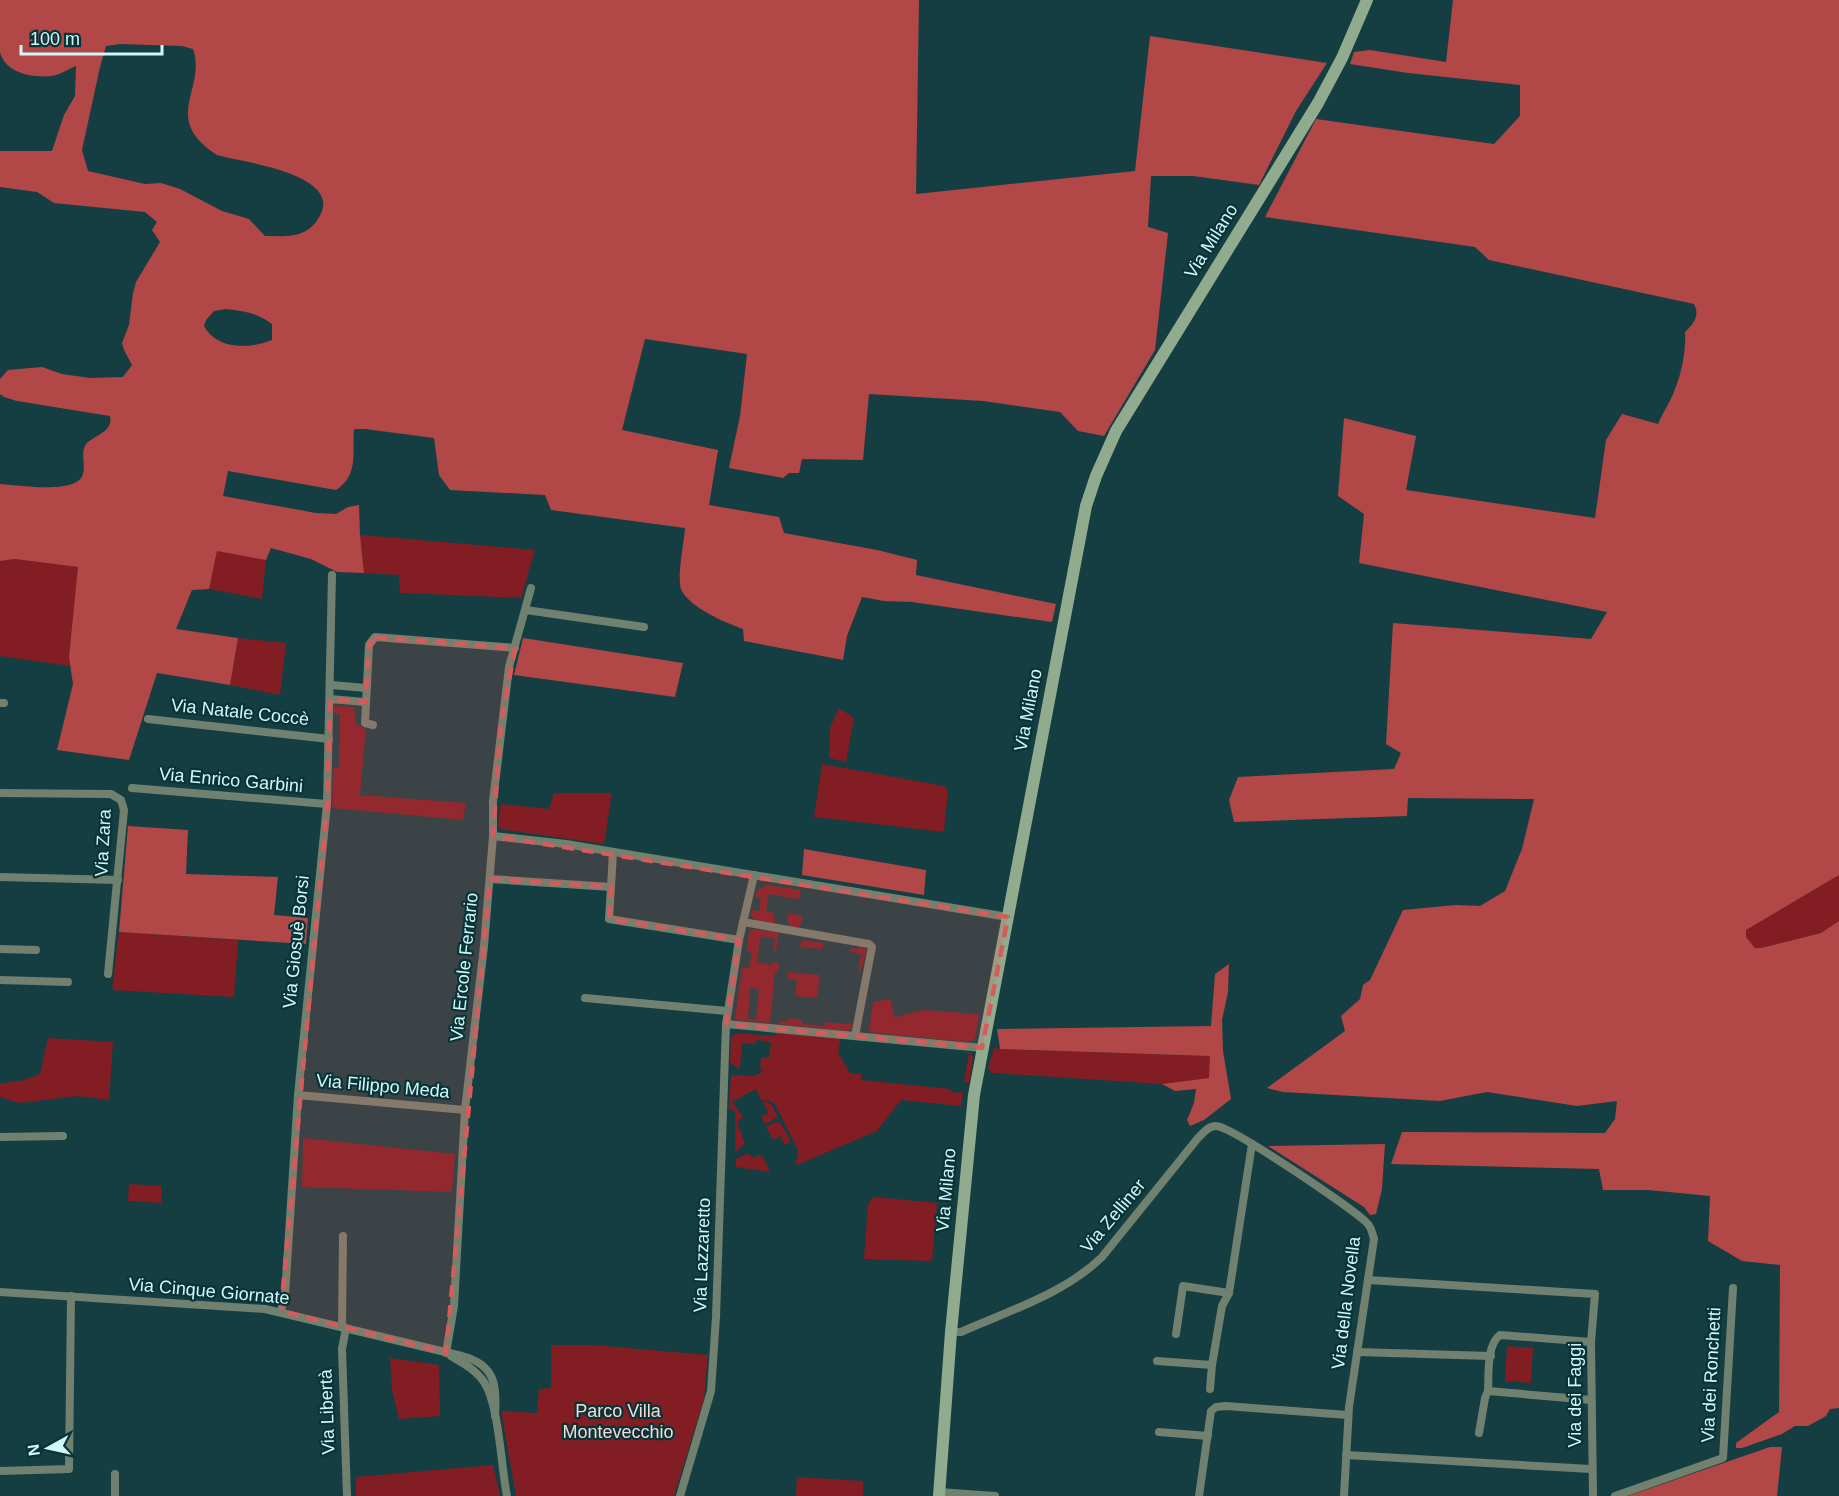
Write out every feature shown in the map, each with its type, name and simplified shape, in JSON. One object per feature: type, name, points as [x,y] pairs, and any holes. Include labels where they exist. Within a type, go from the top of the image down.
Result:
[{"type":"street","name":"Via Milano","points":[[939,1494],[967,1147],[982,1048],[1078,543],[1096,476],[1109,445],[1125,417],[1318,103],[1342,58],[1366,0]]},
{"type":"street","name":"Via Giosuè Borsi","points":[[280,1311],[285,1295],[298,1095],[327,804],[332,575]]},
{"type":"street","name":"Via Ercole Ferrario","points":[[446,1353],[454,1306],[465,1110],[489,879],[493,801],[500,734],[509,667],[531,588]]},
{"type":"street","points":[[526,610],[644,627]]},
{"type":"street","points":[[373,725],[365,723],[365,702],[369,645],[375,636],[515,648]]},
{"type":"street","points":[[331,685],[366,688]]},
{"type":"street","points":[[330,699],[365,702]]},
{"type":"street","name":"Via Natale Coccè","points":[[148,719],[328,739]]},
{"type":"street","name":"Via Enrico Garbini","points":[[132,788],[327,804]]},
{"type":"street","name":"Via Zara","points":[[0,793],[111,794],[121,800],[124,810],[108,974]]},
{"type":"street","points":[[493,836],[566,844],[1008,917]]},
{"type":"street","points":[[613,852],[609,919],[739,940]]},
{"type":"street","name":"Via Lazzaretto","points":[[680,1496],[711,1391],[717,1306],[727,1011],[739,940],[754,875]]},
{"type":"street","points":[[0,877],[117,880]]},
{"type":"street","points":[[489,879],[611,887]]},
{"type":"street","points":[[743,922],[868,944],[872,947],[855,1036]]},
{"type":"street","points":[[0,950],[36,950]]},
{"type":"street","points":[[0,980],[68,982]]},
{"type":"street","points":[[585,998],[727,1011]]},
{"type":"street","points":[[726,1024],[982,1048]]},
{"type":"street","name":"Via Filippo Meda","points":[[298,1095],[465,1110]]},
{"type":"street","name":"Via Zelliner","points":[[951,1332],[961,1332],[1071,1282],[1088,1271],[1102,1257],[1198,1138],[1208,1128],[1217,1126]]},
{"type":"street","name":"Via della Novella","points":[[1217,1126],[1252,1144],[1345,1205],[1368,1224],[1374,1239],[1348,1415],[1344,1496]]},
{"type":"street","points":[[0,1137],[63,1136]]},
{"type":"street","points":[[1210,1389],[1222,1306],[1229,1293],[1252,1144]]},
{"type":"street","name":"Via Libertà","points":[[343,1236],[344,1328],[342,1349],[346,1496]]},
{"type":"street","name":"Via dei Faggi","points":[[1368,1280],[1595,1294],[1591,1342],[1593,1496]]},
{"type":"street","points":[[1176,1334],[1184,1286],[1229,1293]]},
{"type":"street","name":"Via dei Ronchetti","points":[[1615,1496],[1723,1458],[1732,1288]]},
{"type":"street","name":"Via Cinque Giornate","points":[[0,1292],[280,1311],[473,1359],[488,1371],[495,1386],[495,1416],[507,1496]]},
{"type":"street","points":[[0,1471],[69,1469],[71,1296]]},
{"type":"street","points":[[1479,1433],[1496,1338],[1500,1335],[1591,1342]]},
{"type":"street","points":[[1357,1352],[1491,1356]]},
{"type":"street","points":[[1157,1361],[1212,1365]]},
{"type":"street","points":[[1488,1391],[1591,1400]]},
{"type":"street","points":[[1199,1496],[1211,1411],[1216,1407],[1348,1415]]},
{"type":"street","points":[[1159,1432],[1208,1436]]},
{"type":"street","points":[[1346,1455],[1591,1469]]},
{"type":"street","points":[[115,1474],[115,1496]]},
{"type":"street","points":[[939,1494],[995,1496]]},
{"type":"highlighted area","points":[[375,637],[515,648],[501,723],[493,836],[1008,917],[982,1048],[726,1024],[739,940],[609,919],[611,887],[490,879],[446,1353],[281,1311],[327,804],[330,699],[365,702],[369,645]]},
{"type":"green space","points":[[360,535],[535,550],[521,598],[400,593],[399,575],[364,573]]},
{"type":"green space","points":[[217,550],[266,560],[262,599],[209,589]]},
{"type":"green space","points":[[15,559],[79,567],[69,657],[70,666],[0,656],[0,561]]},
{"type":"green space","points":[[238,638],[286,643],[280,695],[230,685]]},
{"type":"green space","points":[[334,706],[354,707],[356,724],[366,729],[360,795],[466,803],[463,820],[332,808],[333,768],[339,768],[340,714],[334,713]]},
{"type":"green space","points":[[839,708],[854,718],[846,762],[829,758],[830,728]]},
{"type":"green space","points":[[822,764],[944,786],[948,790],[944,832],[814,817]]},
{"type":"green space","points":[[554,793],[612,793],[604,844],[500,829],[498,823],[501,804],[549,809]]},
{"type":"green space","points":[[1839,875],[1839,921],[1821,933],[1761,948],[1755,948],[1746,937],[1746,930]]},
{"type":"green space","points":[[767,885],[801,890],[799,899],[769,894],[766,911],[774,913],[775,923],[773,924],[756,920],[751,916],[752,910],[759,911],[761,898],[755,897],[756,893]]},
{"type":"green space","points":[[789,913],[803,916],[800,928],[788,926],[790,924],[787,921]]},
{"type":"green space","points":[[753,929],[779,933],[776,951],[773,950],[775,939],[761,936],[757,962],[772,965],[773,962],[779,963],[778,971],[775,971],[770,1023],[735,1018],[742,968],[749,968],[752,951],[747,951],[749,931]],"holes":[[[750,988],[759,989],[756,1020],[748,1019]]]},
{"type":"green space","points":[[119,932],[238,940],[234,997],[112,990]]},
{"type":"green space","points":[[802,940],[823,943],[823,949],[800,947]]},
{"type":"green space","points":[[859,946],[867,950],[860,972],[858,972],[861,954],[850,952],[852,948],[858,949]]},
{"type":"green space","points":[[788,972],[820,975],[817,998],[795,996],[797,980],[787,979]]},
{"type":"green space","points":[[890,999],[895,1017],[922,1010],[979,1014],[975,1039],[967,1042],[869,1032],[873,1002]]},
{"type":"green space","points":[[788,1018],[802,1020],[802,1024],[825,1026],[825,1022],[843,1024],[843,1028],[845,1023],[854,1024],[848,1031],[779,1024],[787,1022]]},
{"type":"green space","points":[[776,1032],[841,1038],[838,1052],[850,1073],[861,1074],[861,1080],[950,1089],[953,1093],[963,1092],[961,1106],[901,1100],[877,1131],[797,1165],[795,1161],[798,1157],[798,1150],[775,1104],[768,1100],[762,1101],[756,1089],[732,1102],[743,1117],[737,1122],[745,1144],[735,1152],[735,1111],[729,1109],[731,1075],[753,1076],[763,1072],[760,1068],[761,1057],[769,1058],[771,1042],[756,1040],[755,1044],[742,1043],[740,1069],[730,1063],[731,1037],[737,1033],[775,1036]]},
{"type":"green space","points":[[48,1038],[113,1042],[109,1100],[79,1096],[19,1103],[0,1097],[0,1084],[24,1080],[40,1074]]},
{"type":"green space","points":[[994,1048],[1211,1056],[1210,1078],[1162,1084],[992,1073],[988,1068]]},
{"type":"green space","points":[[965,1051],[971,1053],[973,1058],[969,1083],[964,1082],[969,1054]]},
{"type":"green space","points":[[763,1102],[772,1105],[778,1117],[765,1124],[761,1117],[768,1113]]},
{"type":"green space","points":[[776,1122],[781,1123],[791,1142],[785,1145],[780,1136],[773,1140],[766,1127]]},
{"type":"green space","points":[[303,1138],[455,1154],[452,1192],[302,1187]]},
{"type":"green space","points":[[748,1153],[753,1158],[759,1155],[763,1157],[770,1172],[736,1167],[736,1159]]},
{"type":"green space","points":[[129,1184],[162,1186],[161,1203],[128,1201]]},
{"type":"green space","points":[[874,1197],[937,1203],[932,1261],[864,1259],[868,1204]]},
{"type":"green space","name":"Parco Villa Montevecchio","points":[[551,1345],[592,1345],[708,1355],[704,1399],[674,1496],[516,1496],[501,1411],[537,1413],[539,1389],[551,1388]]},
{"type":"green space","points":[[1507,1346],[1533,1348],[1531,1383],[1505,1381]]},
{"type":"green space","points":[[390,1358],[439,1365],[440,1416],[399,1419],[392,1390]]},
{"type":"green space","points":[[493,1465],[500,1496],[356,1496],[356,1477]]},
{"type":"green space","points":[[797,1477],[863,1481],[863,1496],[796,1496]]},
{"type":"shaded area","points":[[0,0],[919,0],[916,194],[1135,171],[1150,36],[1327,63],[1296,111],[1259,185],[1193,176],[1151,176],[1148,227],[1168,233],[1155,350],[1104,436],[1078,431],[1060,412],[983,401],[869,394],[863,460],[802,459],[799,473],[789,473],[783,478],[729,468],[740,416],[747,354],[645,339],[622,430],[718,450],[709,505],[779,517],[784,533],[877,550],[917,560],[916,575],[1056,604],[1052,622],[862,597],[847,636],[843,660],[744,641],[743,629],[699,608],[685,596],[681,589],[680,569],[685,528],[551,510],[545,495],[450,490],[439,475],[434,438],[354,429],[351,470],[348,478],[336,490],[228,471],[223,496],[316,513],[336,514],[348,507],[359,505],[364,573],[337,572],[311,559],[271,548],[266,560],[217,551],[209,589],[192,590],[176,629],[238,638],[230,685],[157,673],[129,760],[57,750],[73,684],[69,657],[78,567],[15,559],[0,561],[0,484],[59,487],[79,480],[83,474],[85,446],[107,429],[110,416],[4,397],[0,394],[0,379],[8,370],[42,367],[62,374],[90,378],[123,377],[132,365],[122,343],[129,325],[136,282],[160,242],[152,230],[157,222],[145,212],[54,203],[37,192],[0,187],[0,151],[52,151],[64,115],[75,96],[76,66],[58,74],[44,76],[20,73],[7,65],[0,52]],"holes":[[[121,44],[182,46],[193,49],[196,64],[188,116],[191,129],[200,142],[217,155],[267,166],[306,181],[318,191],[323,204],[318,219],[313,225],[294,235],[265,236],[249,219],[222,211],[180,189],[161,183],[145,184],[88,171],[82,150],[100,67],[106,46]],[[226,309],[250,313],[272,324],[272,340],[244,346],[217,340],[204,326],[214,311]]]},
{"type":"shaded area","points":[[1453,0],[1839,0],[1839,875],[1746,930],[1746,937],[1755,948],[1761,948],[1821,933],[1839,921],[1839,1408],[1830,1409],[1826,1416],[1808,1426],[1795,1426],[1782,1434],[1742,1448],[1736,1448],[1736,1443],[1779,1412],[1780,1265],[1742,1261],[1708,1241],[1710,1196],[1648,1190],[1603,1190],[1599,1169],[1391,1164],[1402,1132],[1605,1133],[1615,1119],[1617,1101],[1577,1106],[1487,1092],[1440,1101],[1283,1092],[1267,1088],[1345,1031],[1341,1016],[1360,999],[1363,985],[1370,980],[1403,910],[1456,905],[1480,906],[1505,891],[1522,849],[1534,799],[1408,798],[1407,816],[1234,822],[1229,800],[1238,777],[1394,769],[1401,753],[1386,744],[1393,623],[1591,639],[1607,612],[1359,563],[1364,514],[1338,496],[1344,418],[1416,436],[1406,490],[1595,518],[1606,440],[1622,414],[1658,424],[1680,375],[1685,332],[1696,316],[1694,304],[1489,260],[1475,247],[1265,217],[1316,119],[1494,144],[1520,116],[1520,85],[1408,73],[1350,64],[1354,52],[1370,50],[1446,62]]},
{"type":"shaded area","points":[[523,638],[683,663],[675,697],[514,675]]},
{"type":"shaded area","points":[[128,826],[188,830],[186,874],[278,877],[274,915],[308,918],[306,944],[119,932]]},
{"type":"shaded area","points":[[804,849],[926,870],[924,895],[802,875]]},
{"type":"shaded area","points":[[1229,964],[1228,992],[1222,1020],[1223,1051],[1231,1099],[1204,1120],[1190,1126],[1187,1120],[1194,1103],[1196,1089],[1175,1091],[1162,1084],[1209,1078],[1210,1056],[1000,1049],[997,1029],[1211,1026],[1215,974]]},
{"type":"shaded area","points":[[1385,1144],[1382,1189],[1376,1214],[1370,1215],[1364,1207],[1268,1146]]},
{"type":"shaded area","points":[[1770,1447],[1782,1447],[1777,1496],[1628,1496]]}]
